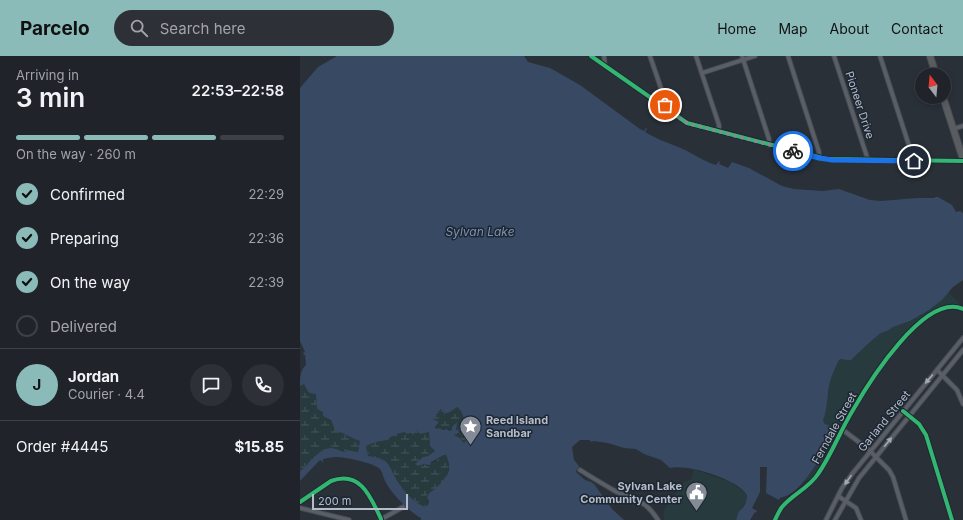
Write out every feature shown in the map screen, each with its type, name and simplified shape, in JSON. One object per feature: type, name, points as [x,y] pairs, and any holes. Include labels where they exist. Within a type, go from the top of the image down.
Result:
[{"type":"highway","points":[[930,56],[934,68]]},
{"type":"highway","points":[[945,104],[963,160]]},
{"type":"street","points":[[591,56],[686,122],[769,145],[832,160],[963,160]]},
{"type":"street","points":[[604,56],[605,66]]},
{"type":"street","points":[[650,56],[665,100],[665,108]]},
{"type":"street","points":[[696,56],[719,125],[719,131]]},
{"type":"street","points":[[702,73],[743,58],[754,56]]},
{"type":"street","points":[[788,56],[819,152],[819,158]]},
{"type":"street","name":"Pioneer Drive","points":[[834,56],[868,160]]},
{"type":"street","points":[[880,56],[914,161]]},
{"type":"street","points":[[743,58],[769,139],[769,145]]},
{"type":"street","points":[[953,129],[963,126]]},
{"type":"street","name":"Ferndale Street","points":[[775,520],[785,504],[809,485],[819,473],[870,381],[913,328],[926,317],[940,310],[951,306],[963,309]]},
{"type":"street","name":"Garland Street","points":[[826,520],[847,481],[963,338]]},
{"type":"street","name":"Garland Street","points":[[835,520],[859,478],[963,350]]},
{"type":"street","points":[[937,370],[957,390],[963,404]]},
{"type":"street","points":[[903,411],[919,424],[926,435],[952,520]]},
{"type":"street","points":[[843,430],[870,451],[889,470],[893,476],[906,520]]},
{"type":"street","points":[[580,470],[619,492],[642,502],[651,509],[658,520]]},
{"type":"street","points":[[300,502],[337,479],[356,482],[363,486],[372,498],[381,520],[403,506]]},
{"type":"street","points":[[838,496],[856,508],[861,520]]},
{"type":"street","points":[[300,508],[349,520]]},
{"type":"green space","points":[[948,292],[959,303],[957,305],[940,307],[932,311],[918,322],[899,341],[897,340],[858,393],[839,428],[841,430],[817,473],[813,478],[804,481],[817,462],[832,434],[834,427],[825,424],[823,421],[830,382],[839,360],[851,360],[881,333],[892,327],[910,321],[929,310],[942,300]]},
{"type":"green space","points":[[304,384],[306,391],[317,395],[317,409],[323,412],[323,416],[331,420],[338,432],[360,441],[358,452],[343,452],[329,448],[321,452],[300,471],[300,386]]},
{"type":"green space","points":[[457,407],[461,411],[464,419],[465,418],[474,426],[469,434],[466,429],[463,430],[464,438],[467,440],[464,443],[460,438],[454,435],[457,434],[457,432],[462,428],[456,430],[456,423],[450,431],[447,429],[436,429],[435,427],[439,423],[433,418],[437,416],[437,411],[440,409],[445,411],[443,414],[450,412]]},
{"type":"green space","points":[[416,431],[421,434],[429,432],[430,446],[436,451],[415,464],[418,466],[434,462],[444,455],[448,458],[449,470],[441,485],[433,492],[428,494],[428,505],[425,507],[420,505],[408,495],[395,477],[390,466],[385,461],[379,458],[367,456],[366,446],[405,432],[406,434],[411,433],[412,435]]},
{"type":"green space","points":[[693,469],[730,482],[747,494],[746,501],[736,520],[664,520],[664,510],[684,482],[692,479]]},
{"type":"water","name":"Sylvan Lake","points":[[337,56],[524,56],[528,62],[550,68],[580,85],[640,129],[644,131],[646,128],[647,129],[645,132],[650,135],[716,165],[719,161],[719,164],[728,168],[732,162],[749,168],[782,186],[794,189],[822,191],[839,189],[870,200],[881,201],[938,197],[952,205],[956,212],[960,211],[963,213],[963,280],[953,287],[942,300],[929,310],[910,321],[881,333],[851,360],[839,360],[829,384],[823,421],[825,424],[834,427],[822,455],[801,485],[793,492],[780,498],[779,500],[766,493],[767,467],[760,467],[760,492],[752,508],[757,511],[750,520],[736,520],[739,511],[745,504],[747,495],[742,489],[723,478],[688,468],[670,468],[661,460],[644,454],[636,449],[624,448],[608,443],[592,442],[589,440],[580,440],[572,447],[574,460],[579,466],[576,472],[585,480],[594,484],[612,509],[624,520],[421,520],[421,518],[406,507],[391,491],[380,469],[366,463],[340,457],[323,459],[323,463],[321,460],[319,461],[300,481],[300,471],[322,451],[331,448],[344,452],[346,452],[346,450],[358,452],[360,441],[335,430],[331,420],[323,416],[323,412],[317,409],[316,394],[308,392],[304,384],[300,386],[301,372],[306,365],[305,355],[303,353],[305,352],[300,341],[300,88],[318,67]],"holes":[[[457,407],[461,411],[464,419],[465,418],[474,426],[469,434],[466,431],[467,428],[463,431],[464,438],[466,438],[464,443],[460,438],[454,435],[462,429],[461,427],[456,430],[457,422],[452,427],[452,430],[449,431],[447,429],[436,429],[435,427],[439,422],[433,419],[437,416],[436,414],[439,413],[438,411],[440,411],[440,409],[444,411],[443,414],[450,412]],[[416,431],[421,434],[429,432],[430,446],[435,451],[428,456],[423,457],[415,464],[418,466],[424,464],[430,465],[431,462],[446,455],[449,465],[449,470],[444,480],[429,493],[427,498],[429,501],[428,505],[425,507],[420,505],[408,495],[395,477],[390,466],[385,461],[368,456],[366,446],[387,440],[392,436],[397,436],[397,434],[405,432],[406,434],[411,433],[413,435]]]},
{"type":"cycle path","points":[[591,56],[687,123],[826,159],[963,161]]},
{"type":"cycle path","points":[[775,520],[782,507],[810,483],[818,474],[828,459],[848,418],[861,397],[885,361],[900,343],[916,326],[932,314],[948,307],[963,309]]},
{"type":"cycle path","points":[[903,411],[919,424],[926,435],[952,520]]},
{"type":"cycle path","points":[[300,502],[331,481],[350,479],[364,488],[381,519]]},
{"type":"way so far","points":[[665,105],[665,108],[687,123],[793,151]]},
{"type":"place","name":"Reed Island Sandbar","points":[[470,446]]},
{"type":"place","name":"Sylvan Lake Community Center","points":[[697,512]]},
{"type":"route","points":[[793,151],[832,160],[914,161]]}]
